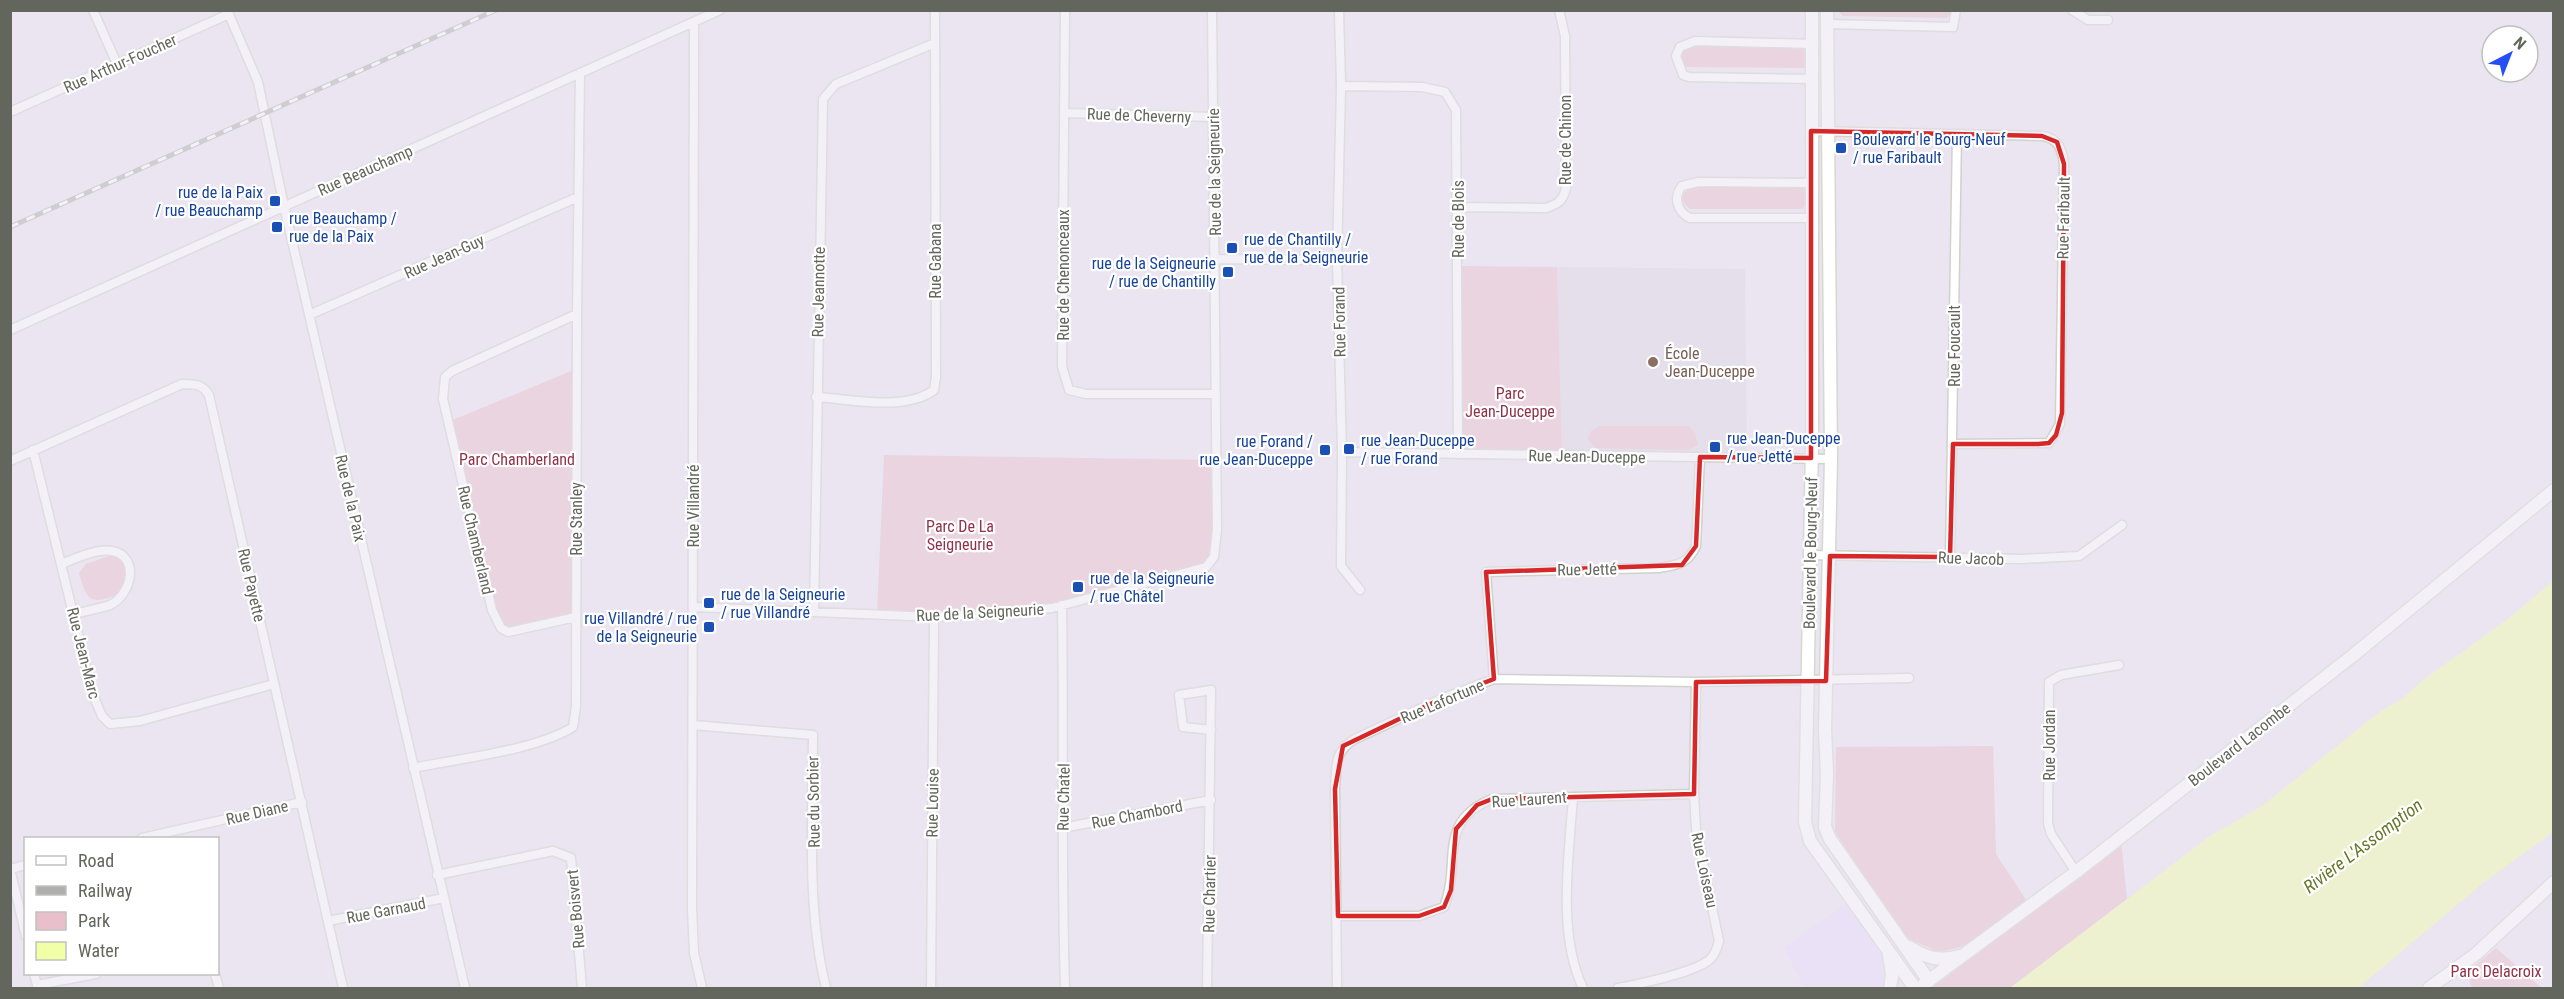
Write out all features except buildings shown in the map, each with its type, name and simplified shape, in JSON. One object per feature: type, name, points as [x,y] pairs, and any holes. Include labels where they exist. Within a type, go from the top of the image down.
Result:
[{"type":"street","points":[[93,10],[117,64]]},
{"type":"street","name":"Rue Beauchamp","points":[[10,330],[720,10]]},
{"type":"street","name":"Rue Gabana","points":[[816,397],[902,403],[924,397],[934,390],[936,377],[935,10]]},
{"type":"street","name":"Rue de Chenonceaux","points":[[1065,10],[1062,366],[1069,390],[1086,394],[1216,394]]},
{"type":"street","name":"Rue de la Seigneurie","points":[[693,607],[934,617],[1001,613],[1062,605],[1202,570],[1214,557],[1217,530],[1212,10]]},
{"type":"street","name":"Rue Forand","points":[[1339,10],[1341,86],[1337,260],[1342,452],[1341,566],[1360,590]]},
{"type":"street","name":"Rue de Chinon","points":[[1458,207],[1546,208],[1557,205],[1564,198],[1566,188],[1565,36],[1559,10]]},
{"type":"street","name":"Boulevard le Bourg-Neuf","points":[[1812,10],[1811,458],[1805,822],[1810,841],[1916,988]]},
{"type":"street","name":"Boulevard le Bourg-Neuf","points":[[1827,10],[1831,459],[1826,681],[1826,827],[1830,839],[1929,981]]},
{"type":"street","points":[[1827,24],[1953,27],[1956,10]]},
{"type":"street","points":[[2072,10],[2088,20],[2108,20]]},
{"type":"street","name":"Rue Arthur-Foucher","points":[[11,110],[228,12]]},
{"type":"street","name":"Rue de la Paix","points":[[228,12],[258,82],[284,206],[465,988]]},
{"type":"street","name":"Rue Villandré","points":[[694,22],[693,944],[702,988]]},
{"type":"street","points":[[1812,79],[1689,77],[1683,75],[1676,56],[1680,47],[1695,41],[1813,44]]},
{"type":"street","name":"Rue Jeannotte","points":[[814,612],[823,99],[836,84],[934,43]]},
{"type":"street","name":"Rue Stanley","points":[[413,768],[560,735],[573,727],[576,706],[580,73]]},
{"type":"street","name":"Rue de Blois","points":[[1341,86],[1422,87],[1444,92],[1456,110],[1458,454]]},
{"type":"street","name":"Rue de Cheverny","points":[[1064,112],[1213,117]]},
{"type":"street","name":"Rue Faribault","points":[[1812,131],[2051,137],[2060,149],[2064,164],[2061,424],[2049,443],[1953,444]]},
{"type":"street","name":"Rue Foucault","points":[[1950,557],[1957,135]]},
{"type":"street","points":[[1811,183],[1698,182],[1682,186],[1677,197],[1684,215],[1690,218],[1812,218]]},
{"type":"street","name":"Rue Jean-Guy","points":[[309,315],[578,197]]},
{"type":"street","points":[[1215,259],[1337,260]]},
{"type":"street","name":"Rue Chamberland","points":[[576,617],[508,632],[501,628],[492,610],[443,399],[445,377],[452,371],[577,314]]},
{"type":"street","name":"Rue Payette","points":[[10,461],[182,384],[204,387],[209,395],[343,988]]},
{"type":"street","name":"Rue Jean-Marc","points":[[33,450],[93,695],[102,716],[110,724],[140,721],[274,684]]},
{"type":"street","name":"Rue Jean-Duceppe","points":[[1342,452],[1831,459]]},
{"type":"street","name":"Rue Jetté","points":[[1494,679],[1486,572],[1659,568],[1682,565],[1692,555],[1696,546],[1700,457]]},
{"type":"street","name":"Boulevard Lacombe","points":[[1916,988],[1968,953],[2076,872],[2356,653],[2553,490]]},
{"type":"street","name":"Rue Jacob","points":[[1810,555],[2020,559],[2079,556],[2122,525]]},
{"type":"street","points":[[62,564],[104,550],[115,551],[126,560],[130,572],[129,585],[122,596],[111,604],[74,614]]},
{"type":"street","name":"Rue Chatel","points":[[1062,605],[1065,988]]},
{"type":"street","name":"Rue Louise","points":[[931,988],[934,617]]},
{"type":"street","name":"Rue Jordan","points":[[2076,872],[2051,834],[2048,823],[2049,682],[2061,675],[2119,665]]},
{"type":"street","name":"Rue Lafortune","points":[[1337,988],[1335,789],[1338,756],[1343,746],[1441,699],[1494,679],[1696,682],[1910,678]]},
{"type":"street","name":"Rue Loiseau","points":[[1618,988],[1708,961],[1716,952],[1719,941],[1699,849],[1694,794],[1696,682]]},
{"type":"street","name":"Rue Chartier","points":[[1207,988],[1212,690],[1179,695],[1183,727],[1211,730]]},
{"type":"street","name":"Rue du Sorbier","points":[[693,725],[813,735],[814,885],[819,962],[826,988]]},
{"type":"street","name":"Rue Laurent","points":[[1338,916],[1419,916],[1444,907],[1451,891],[1456,829],[1477,805],[1492,799],[1694,794]]},
{"type":"street","points":[[1573,796],[1569,935],[1578,979],[1583,988]]},
{"type":"street","name":"Rue Chambord","points":[[1062,828],[1211,800]]},
{"type":"street","name":"Rue Diane","points":[[146,837],[302,802]]},
{"type":"street","name":"Rue Boisvert","points":[[437,874],[553,851],[571,858],[582,988]]},
{"type":"street","points":[[10,869],[24,928]]},
{"type":"street","points":[[2429,988],[2476,954],[2553,882]]},
{"type":"street","name":"Rue Garnaud","points":[[328,921],[444,898]]},
{"type":"street","points":[[1903,943],[1923,956],[1940,960],[1968,953]]},
{"type":"street","points":[[1887,948],[1892,975],[1890,988]]},
{"type":"street","points":[[38,987],[92,975]]},
{"type":"highlighted area","points":[[1811,131],[2042,136],[2057,142],[2064,164],[2062,413],[2056,435],[2049,443],[2038,444],[1953,444],[1950,557],[1830,556],[1826,681],[1696,682],[1694,794],[1492,799],[1477,805],[1456,829],[1451,890],[1444,907],[1419,916],[1338,916],[1335,789],[1343,746],[1441,699],[1494,679],[1486,572],[1682,565],[1696,546],[1700,457],[1811,458]]},
{"type":"shaded area","name":"École Jean-Duceppe","points":[[1557,267],[1745,269],[1747,457],[1562,455]]},
{"type":"shaded area","points":[[1848,901],[1883,955],[1883,988],[1804,988],[1784,948]]},
{"type":"green space","points":[[1838,11],[1953,11],[1947,18],[1843,16]]},
{"type":"green space","points":[[1696,45],[1802,48],[1808,52],[1806,68],[1686,67],[1681,60],[1684,49]]},
{"type":"green space","points":[[1692,186],[1804,186],[1809,193],[1808,203],[1802,209],[1690,209],[1684,203],[1683,198]]},
{"type":"green space","name":"Parc Jean-Duceppe","points":[[1458,266],[1557,267],[1562,455],[1458,454]]},
{"type":"green space","name":"Parc Chamberland","points":[[576,369],[576,618],[527,629],[501,627],[492,609],[448,422]]},
{"type":"green space","points":[[1600,426],[1688,426],[1695,433],[1698,445],[1688,450],[1595,448],[1588,438],[1591,431]]},
{"type":"green space","name":"Parc De La Seigneurie","points":[[884,455],[1215,460],[1218,531],[1208,566],[1048,609],[934,616],[877,614]]},
{"type":"green space","points":[[112,555],[125,567],[126,576],[122,593],[104,599],[93,599],[85,591],[79,573],[86,564]]},
{"type":"green space","points":[[1993,746],[1996,854],[2030,906],[2120,830],[2127,899],[2010,988],[1918,988],[1974,944],[1939,952],[1905,937],[1835,832],[1836,747]]},
{"type":"green space","name":"Parc Delacroix","points":[[2496,948],[2542,988],[2472,988],[2467,972]]},
{"type":"water","name":"Rivière L'Assomption","points":[[2553,581],[2553,832],[2482,884],[2358,988],[2010,988],[2210,836],[2262,806],[2378,713],[2402,699],[2423,680],[2508,619]]},
{"type":"railway","points":[[10,227],[496,10]]},
{"type":"place","name":"Boulevard le Bourg-Neuf / rue Faribault","points":[[1841,148]]},
{"type":"place","name":"rue de la Paix / rue Beauchamp","points":[[275,201]]},
{"type":"place","name":"rue Beauchamp / rue de la Paix","points":[[277,227]]},
{"type":"place","name":"rue de Chantilly / rue de la Seigneurie","points":[[1232,248]]},
{"type":"place","name":"rue de la Seigneurie / rue de Chantilly","points":[[1228,272]]},
{"type":"place","name":"École Jean-Duceppe","points":[[1653,362]]},
{"type":"place","name":"rue Jean-Duceppe / rue Jetté","points":[[1715,447]]},
{"type":"place","name":"rue Jean-Duceppe / rue Forand","points":[[1349,449]]},
{"type":"place","name":"rue Forand / rue Jean-Duceppe","points":[[1325,450]]},
{"type":"place","name":"rue de la Seigneurie / rue Châtel","points":[[1078,587]]},
{"type":"place","name":"rue de la Seigneurie / rue Villandré","points":[[709,603]]},
{"type":"place","name":"rue Villandré / rue de la Seigneurie","points":[[709,627]]}]
